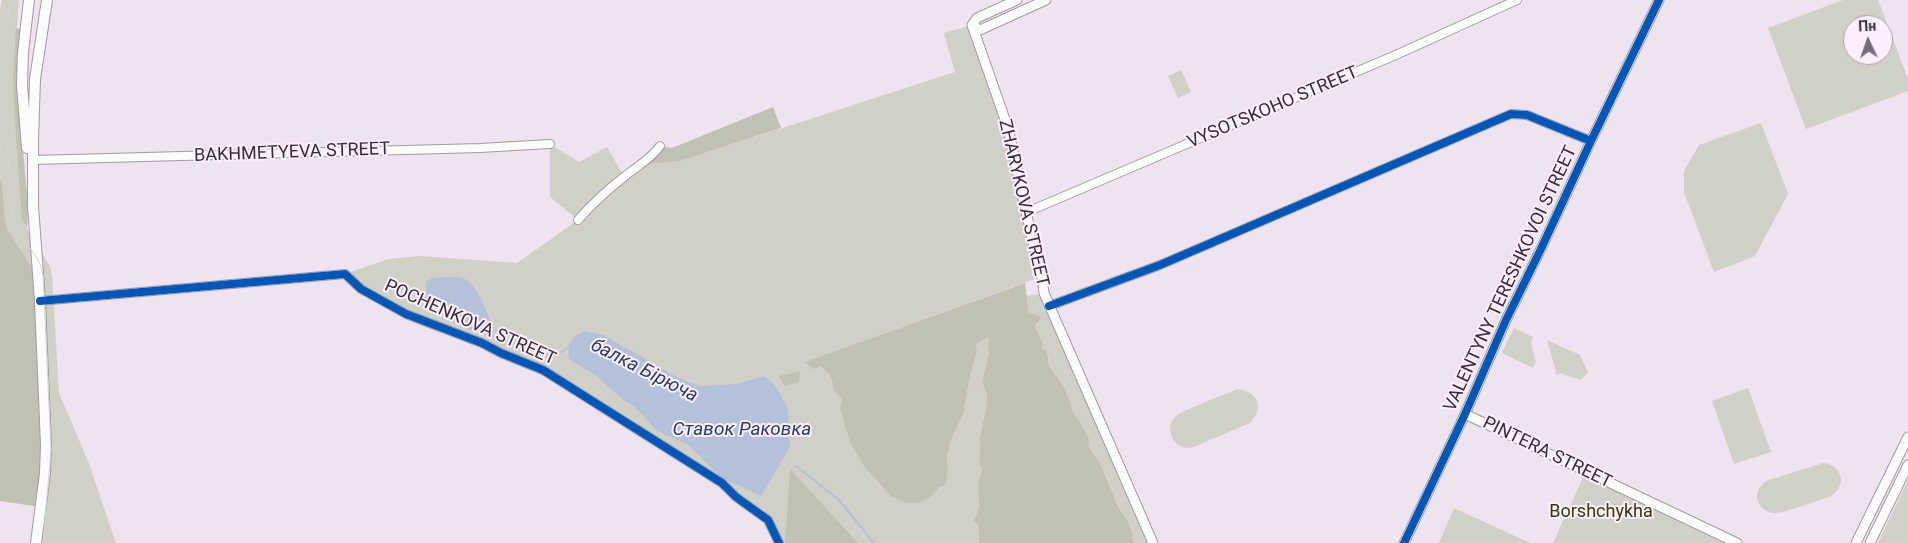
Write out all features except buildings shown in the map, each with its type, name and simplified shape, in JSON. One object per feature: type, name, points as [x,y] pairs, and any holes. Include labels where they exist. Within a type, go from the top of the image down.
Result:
[{"type":"main road","points":[[29,0],[22,86],[40,301],[46,445],[45,472],[36,543]]},
{"type":"main road","points":[[33,206],[35,79],[49,0]]},
{"type":"main road","points":[[26,23],[30,27],[36,28],[44,24]]},
{"type":"street","points":[[1017,0],[976,18],[972,25],[980,30],[1046,0]]},
{"type":"street","name":"VYSOTSKOHO STREET","points":[[1027,212],[1389,58],[1517,0]]},
{"type":"street","name":"VALENTYNY TERESHKOVOI STREET","points":[[1404,543],[1465,414],[1506,320],[1659,0]]},
{"type":"street","name":"ZHARYKOVA STREET","points":[[972,25],[1008,128],[1032,239],[1041,270],[1044,293],[1153,543]]},
{"type":"street","points":[[1049,306],[1160,265],[1511,114],[1526,115],[1591,141]]},
{"type":"street","name":"BAKHMETYEVA STREET","points":[[33,160],[470,148],[550,144]]},
{"type":"street","points":[[578,220],[594,202],[624,176],[652,157],[660,146]]},
{"type":"street","name":"POCHENKOVA STREET","points":[[40,301],[345,274],[361,289],[406,314],[482,343],[544,370],[722,483],[736,497],[768,520],[779,543]]},
{"type":"street","name":"PINTERA STREET","points":[[1465,414],[1737,543]]},
{"type":"street","points":[[1856,543],[1908,437]]},
{"type":"street","points":[[1870,543],[1908,465]]},
{"type":"green space","points":[[2,0],[19,0],[13,75],[21,210],[24,224],[50,266],[59,393],[88,461],[116,543],[35,543],[38,277],[8,230],[5,220],[2,181],[0,180],[0,11]]},
{"type":"green space","points":[[1843,0],[1878,0],[1884,15],[1843,15],[1843,65],[1893,65],[1893,40],[1908,79],[1908,91],[1806,129],[1768,28]]},
{"type":"green space","points":[[972,25],[997,99],[1043,276],[806,362],[822,368],[831,378],[833,390],[842,399],[874,478],[890,496],[931,497],[948,469],[947,457],[951,440],[963,415],[977,351],[976,344],[990,336],[988,344],[989,354],[982,382],[987,396],[980,436],[979,464],[982,467],[978,488],[980,495],[977,516],[979,543],[779,543],[768,520],[748,504],[543,370],[386,302],[345,274],[388,259],[419,256],[517,263],[578,220],[550,197],[550,144],[579,162],[607,147],[624,176],[639,165],[681,161],[955,72],[944,33]]},
{"type":"green space","points":[[1181,70],[1191,92],[1178,98],[1168,76]]},
{"type":"green space","points":[[1761,123],[1788,194],[1755,256],[1714,272],[1684,192],[1684,171],[1699,145]]},
{"type":"green space","points":[[1044,293],[1153,543],[1134,543],[1130,526],[1114,498],[1107,477],[1094,452],[1088,446],[1065,389],[1050,367],[1049,359],[1042,349],[1043,342],[1035,327],[1038,324],[1038,315],[1029,313],[1027,296]]},
{"type":"green space","points":[[1514,328],[1533,337],[1531,343],[1536,362],[1533,368],[1502,353]]},
{"type":"green space","points":[[1547,340],[1580,355],[1588,372],[1581,380],[1560,373],[1557,375]]},
{"type":"green space","points":[[1748,388],[1771,452],[1734,464],[1712,401]]},
{"type":"green space","points":[[1237,389],[1250,393],[1257,401],[1257,412],[1250,423],[1191,448],[1182,447],[1173,440],[1170,430],[1173,419],[1177,415]]},
{"type":"green space","points":[[1823,463],[1835,467],[1840,476],[1840,486],[1831,496],[1794,509],[1774,513],[1764,510],[1759,504],[1757,493],[1766,481]]},
{"type":"green space","name":"Borshchykha","points":[[1586,471],[1737,543],[1553,543]]},
{"type":"green space","points":[[1908,480],[1908,543],[1878,543]]},
{"type":"green space","name":"Borshchykha","points":[[1454,508],[1530,543],[1439,543]]},
{"type":"shaded area","points":[[16,28],[21,29],[23,149],[28,207],[27,228],[22,219],[21,210],[14,106],[13,75]]},
{"type":"shaded area","points":[[773,107],[781,128],[681,161],[639,165],[660,146],[672,148]]},
{"type":"shaded area","points":[[0,180],[2,181],[5,220],[8,230],[38,277],[46,445],[41,507],[0,501]]},
{"type":"shaded area","points":[[1025,283],[1029,313],[1038,315],[1041,318],[1035,327],[1043,342],[1042,349],[1046,350],[1050,367],[1065,389],[1073,411],[1089,439],[1088,446],[1100,464],[1115,501],[1129,524],[1134,543],[979,543],[978,524],[973,520],[979,504],[978,486],[982,468],[979,464],[980,436],[987,396],[982,382],[989,354],[989,337],[976,344],[977,351],[963,415],[951,440],[947,457],[946,484],[938,488],[931,497],[918,503],[906,503],[890,496],[864,466],[850,442],[840,408],[842,399],[833,390],[830,377],[821,367],[813,369],[805,362]]},
{"type":"shaded area","points":[[800,371],[799,382],[785,386],[779,376]]},
{"type":"shaded area","points":[[790,469],[858,543],[785,543]]},
{"type":"water","points":[[449,277],[465,279],[475,289],[488,314],[494,337],[457,324],[426,303],[426,282],[432,278]]},
{"type":"water","name":"Ставок Раковка","points":[[584,331],[603,335],[677,377],[698,386],[737,384],[764,376],[773,383],[788,409],[790,447],[761,496],[721,477],[687,444],[657,431],[637,409],[596,376],[569,359],[570,342],[575,336]]},
{"type":"waterway","name":"балка Бірюча","points":[[494,337],[529,351],[554,356],[568,348]]},
{"type":"waterway","name":"балка Бірюча","points":[[796,466],[839,500],[874,543]]},
{"type":"tram line","points":[[10,0],[7,21],[5,86],[10,204],[17,229],[35,254],[43,275],[51,449],[43,543]]},
{"type":"cycle path","points":[[1404,543],[1465,414],[1506,320],[1659,0]]},
{"type":"cycle path","points":[[1049,306],[1160,265],[1511,114],[1527,115],[1591,141]]},
{"type":"cycle path","points":[[40,301],[345,274],[361,289],[406,314],[482,343],[543,370],[722,483],[736,497],[768,520],[779,543]]}]
